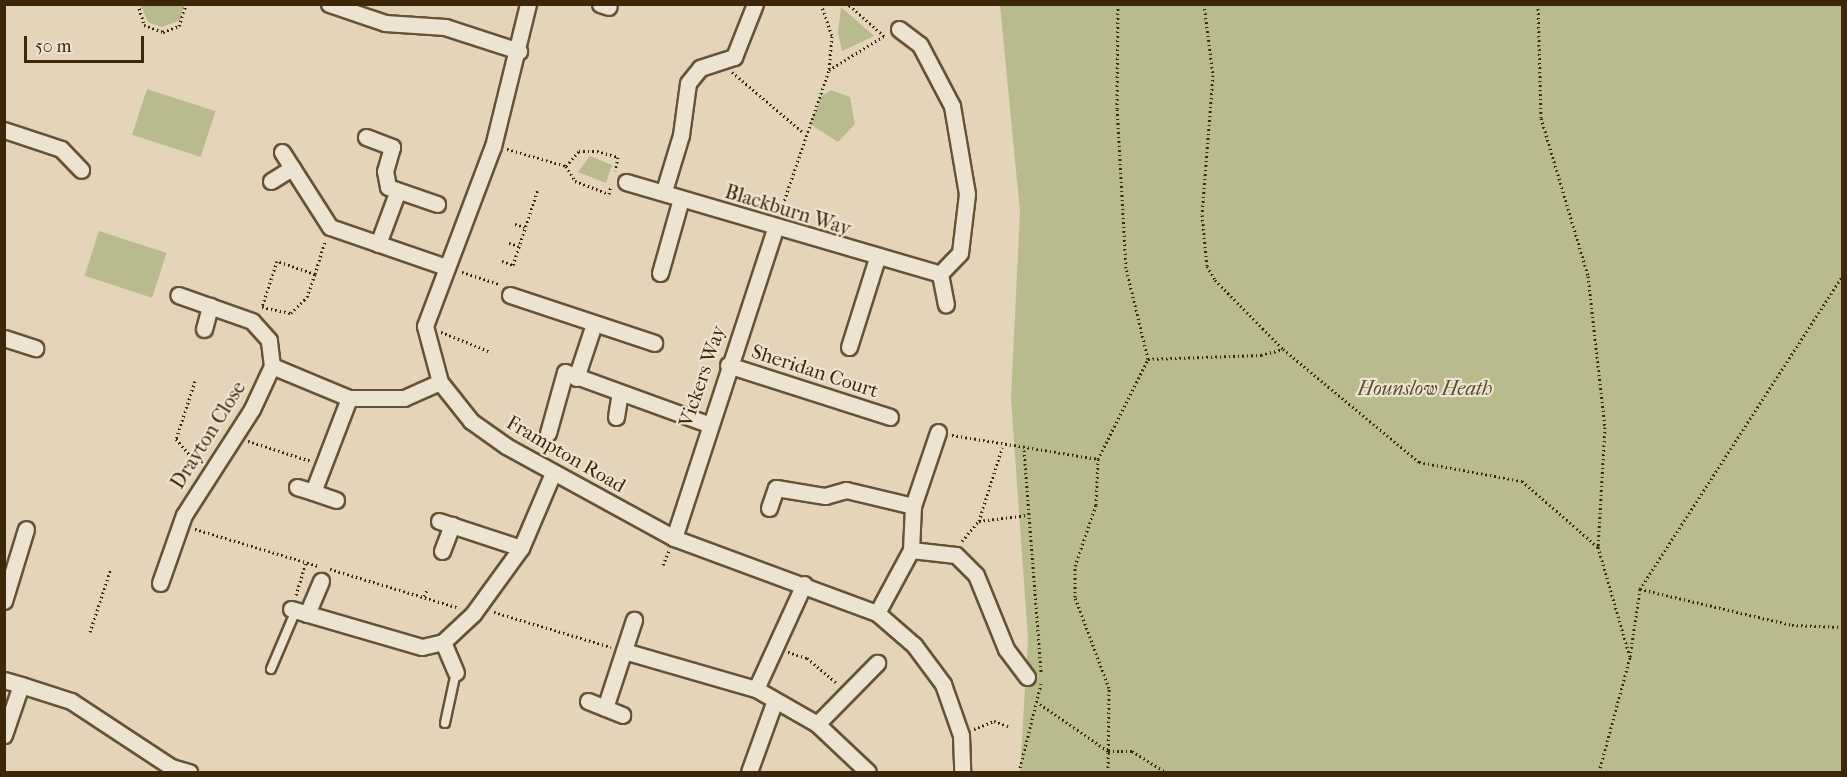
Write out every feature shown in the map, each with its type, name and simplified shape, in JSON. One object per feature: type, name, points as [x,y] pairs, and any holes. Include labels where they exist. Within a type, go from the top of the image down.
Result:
[{"type":"street","points":[[329,4],[385,23],[445,27],[519,51]]},
{"type":"street","points":[[664,191],[681,135],[688,83],[700,68],[723,63],[734,57],[755,4]]},
{"type":"street","points":[[425,327],[493,146],[519,51],[528,6]]},
{"type":"street","points":[[899,29],[920,45],[952,106],[967,194],[960,253],[940,274],[946,304]]},
{"type":"street","points":[[4,130],[61,149],[81,170]]},
{"type":"street","points":[[366,137],[392,147],[386,180],[396,192],[437,204]]},
{"type":"street","points":[[282,152],[330,227],[446,267]]},
{"type":"street","points":[[271,181],[292,168]]},
{"type":"street","name":"Blackburn Way","points":[[626,182],[664,191],[681,199],[775,229],[940,274]]},
{"type":"street","points":[[378,244],[396,192]]},
{"type":"street","points":[[660,273],[681,199]]},
{"type":"street","name":"Vickers Way","points":[[674,538],[708,424],[775,229]]},
{"type":"street","points":[[849,347],[877,258]]},
{"type":"street","points":[[178,295],[252,321],[269,340],[272,366],[349,398],[404,398],[440,382]]},
{"type":"street","points":[[510,295],[654,343]]},
{"type":"street","points":[[204,329],[210,306]]},
{"type":"street","points":[[576,378],[594,324]]},
{"type":"street","name":"Frampton Road","points":[[425,327],[440,382],[471,421],[554,473],[674,538],[804,584],[877,613],[914,645],[943,684],[961,735],[962,772]]},
{"type":"street","points":[[4,338],[35,348]]},
{"type":"street","name":"Sheridan Court","points":[[728,365],[890,417]]},
{"type":"street","name":"Drayton Close","points":[[160,583],[179,525],[207,472],[232,436],[272,366]]},
{"type":"street","points":[[548,433],[565,372],[576,378],[708,424]]},
{"type":"street","points":[[616,417],[620,392]]},
{"type":"street","points":[[313,492],[349,398]]},
{"type":"street","points":[[877,613],[911,550],[913,506],[938,432]]},
{"type":"street","points":[[321,581],[299,611],[422,647],[443,642],[473,614],[522,548],[554,473]]},
{"type":"street","points":[[297,487],[336,500]]},
{"type":"street","points":[[769,508],[776,488],[825,496],[846,490],[913,506]]},
{"type":"street","points":[[442,551],[446,523],[522,548]]},
{"type":"street","points":[[4,601],[26,529]]},
{"type":"street","points":[[911,550],[952,554],[976,575],[1006,649],[1026,678]]},
{"type":"street","points":[[756,689],[804,584]]},
{"type":"street","points":[[605,708],[634,620]]},
{"type":"street","points":[[443,642],[456,672]]},
{"type":"street","points":[[624,651],[756,689],[774,703],[817,724],[868,772]]},
{"type":"street","points":[[817,724],[877,663]]},
{"type":"street","points":[[4,680],[71,701],[171,770],[189,772]]},
{"type":"street","points":[[4,735],[21,685]]},
{"type":"street","points":[[588,701],[622,715]]},
{"type":"street","points":[[749,772],[774,703]]},
{"type":"lane","points":[[271,669],[299,611]]},
{"type":"lane","points":[[445,723],[456,672]]},
{"type":"path","points":[[138,4],[144,25],[163,32],[179,26],[186,4]]},
{"type":"path","points":[[775,229],[804,133],[829,70],[832,36],[821,4]]},
{"type":"path","points":[[829,70],[884,36],[848,4]]},
{"type":"path","points":[[1108,772],[1109,688],[1075,597],[1076,566],[1096,505],[1098,459],[1148,359],[1126,268],[1117,110],[1118,4]]},
{"type":"path","points":[[1204,4],[1213,75],[1202,215],[1207,266],[1283,349],[1419,462],[1522,481],[1598,546]]},
{"type":"path","points":[[1538,4],[1541,118],[1588,276],[1604,416],[1598,546],[1630,657]]},
{"type":"path","points":[[723,63],[804,133]]},
{"type":"path","points":[[493,146],[566,166],[575,181],[609,194],[618,157],[579,151],[566,166]]},
{"type":"path","points":[[502,261],[513,265],[538,189]]},
{"type":"path","points":[[515,224],[525,227]]},
{"type":"path","points":[[315,274],[277,261],[262,307],[291,314],[307,297],[315,274],[330,227]]},
{"type":"path","points":[[509,243],[519,246]]},
{"type":"path","points":[[446,267],[506,287],[510,295]]},
{"type":"path","points":[[1599,772],[1630,657],[1640,588],[1842,277]]},
{"type":"path","points":[[425,327],[491,352]]},
{"type":"path","points":[[1148,359],[1261,355],[1283,349]]},
{"type":"path","points":[[195,381],[176,439],[207,472]]},
{"type":"path","points":[[938,432],[1003,447],[1098,459]]},
{"type":"path","points":[[232,436],[323,465]]},
{"type":"path","points":[[952,554],[979,520],[1003,447]]},
{"type":"path","points":[[1019,772],[1040,704],[1042,653],[1024,450]]},
{"type":"path","points":[[979,520],[1028,515]]},
{"type":"path","points":[[299,611],[295,597],[306,562]]},
{"type":"path","points":[[90,632],[111,568]]},
{"type":"path","points":[[424,596],[428,588]]},
{"type":"path","points":[[1640,588],[1792,625],[1842,627]]},
{"type":"path","points":[[473,614],[487,610],[624,651]]},
{"type":"path","points":[[775,648],[807,658],[847,693]]},
{"type":"path","points":[[1040,704],[1108,751],[1132,751],[1166,772]]},
{"type":"path","points":[[961,735],[994,721],[1008,726]]},
{"type":"green space","points":[[140,4],[184,5],[180,20],[162,27],[148,22]]},
{"type":"green space","name":"Hounslow Heath","points":[[1000,5],[1842,5],[1842,772],[1020,772],[1028,639],[1011,398],[1020,212]]},
{"type":"green space","points":[[841,7],[874,36],[842,51],[838,32]]},
{"type":"green space","points":[[147,89],[215,111],[201,157],[132,135]]},
{"type":"green space","points":[[831,90],[850,97],[855,124],[838,142],[810,124],[822,96]]},
{"type":"green space","points":[[590,156],[612,165],[606,183],[578,172]]},
{"type":"green space","points":[[99,231],[167,253],[152,298],[84,276]]}]
